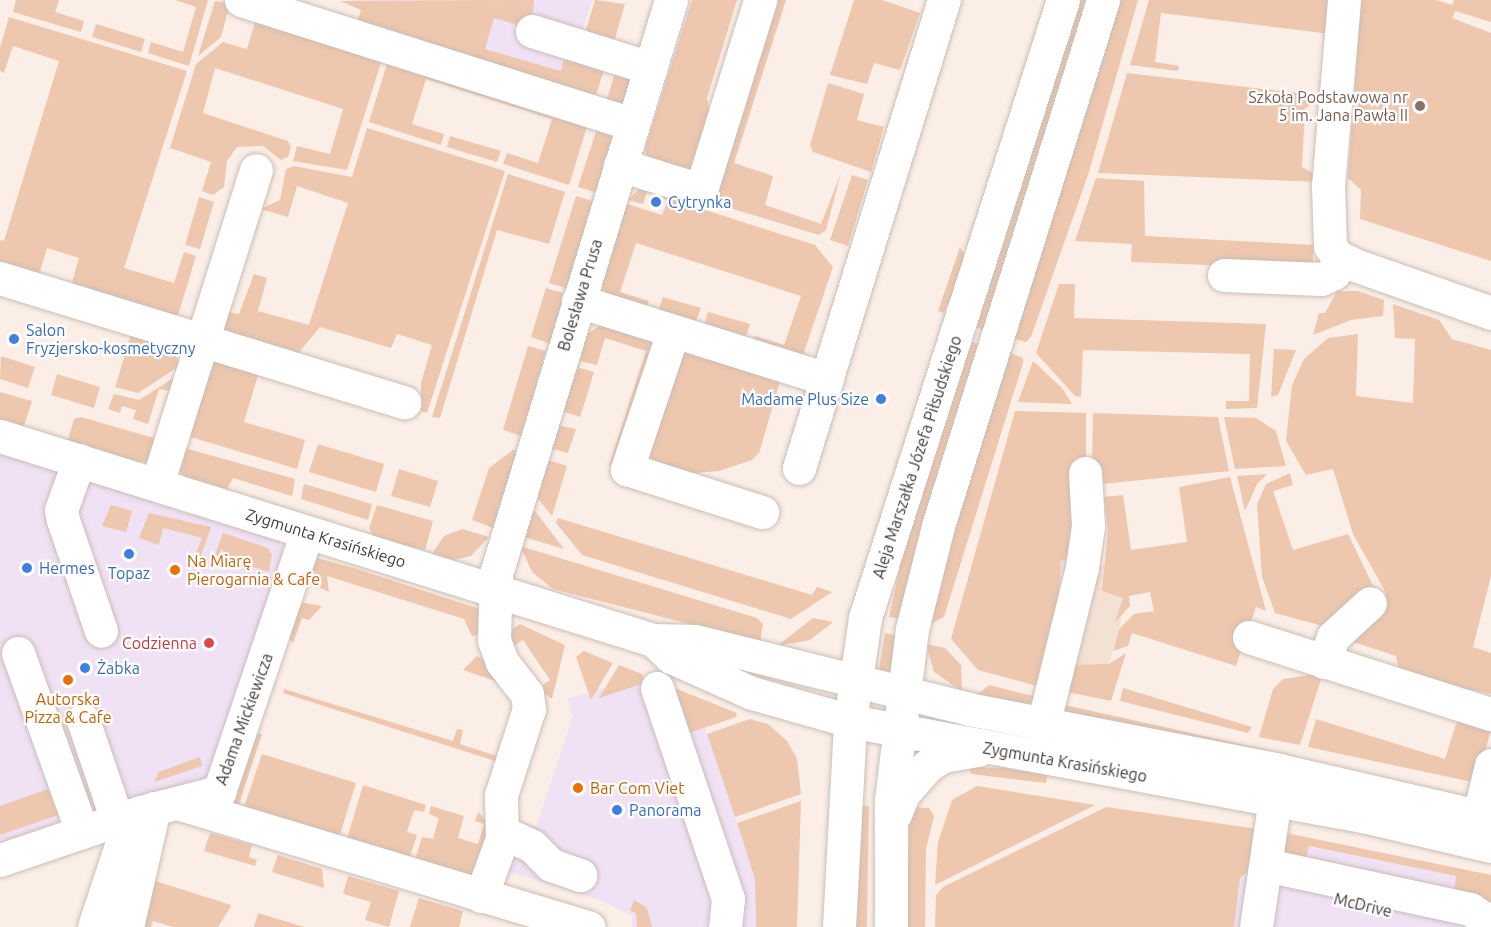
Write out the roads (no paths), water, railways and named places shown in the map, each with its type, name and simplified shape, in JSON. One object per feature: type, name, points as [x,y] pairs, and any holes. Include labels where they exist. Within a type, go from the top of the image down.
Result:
[{"type":"street","points":[[242,0],[331,13],[633,124]]},
{"type":"street","name":"Bolesława Prusa","points":[[482,896],[502,832],[501,795],[529,709],[521,683],[497,651],[496,591],[504,537],[671,0]]},
{"type":"street","points":[[620,165],[700,190],[760,0]]},
{"type":"street","points":[[799,468],[944,0]]},
{"type":"street","name":"Aleja Marszałka Józefa Piłsudskiego","points":[[839,927],[850,721],[865,618],[912,462],[1063,0]]},
{"type":"street","points":[[891,927],[891,831],[897,729],[902,693],[938,526],[1103,0]]},
{"type":"street","points":[[1344,0],[1327,226],[1333,252],[1342,259],[1491,313]]},
{"type":"street","points":[[532,31],[650,68]]},
{"type":"street","points":[[157,484],[256,170]]},
{"type":"street","points":[[1224,276],[1321,279],[1334,273],[1342,259]]},
{"type":"street","points":[[0,278],[404,402]]},
{"type":"street","points":[[578,300],[827,379]]},
{"type":"street","points":[[673,332],[627,470],[762,512]]},
{"type":"street","name":"Zygmunta Krasińskiego","points":[[0,435],[653,640],[695,641],[855,682],[1043,725],[1277,785],[1483,830]]},
{"type":"street","points":[[79,460],[61,510],[98,625]]},
{"type":"street","points":[[1043,725],[1082,567],[1088,526],[1085,473]]},
{"type":"street","name":"Adama Mickiewicza","points":[[0,860],[144,811],[221,803],[307,532]]},
{"type":"street","points":[[1324,662],[1333,637],[1370,603]]},
{"type":"street","points":[[1249,637],[1491,714]]},
{"type":"street","name":"Zygmunta Krasińskiego","points":[[653,640],[671,657],[752,693],[850,721],[989,749],[1277,785]]},
{"type":"street","points":[[18,653],[82,832]]},
{"type":"street","points":[[657,687],[728,899],[724,927]]},
{"type":"street","points":[[83,720],[144,811],[128,927]]},
{"type":"street","points":[[891,831],[903,794],[927,766],[944,756],[989,749]]},
{"type":"street","points":[[1483,830],[1491,765]]},
{"type":"street","points":[[1256,927],[1277,868],[1277,785]]},
{"type":"street","points":[[221,803],[482,896],[589,927]]},
{"type":"street","points":[[94,927],[144,811]]},
{"type":"street","points":[[502,832],[532,846],[551,865],[580,875]]},
{"type":"street","points":[[1277,868],[1470,909],[1491,923]]},
{"type":"street","name":"McDrive","points":[[1277,868],[1330,898],[1454,925]]},
{"type":"place","name":"Szkoła Podstawowa nr 5 im. Jana Pawła II","points":[[1420,106]]},
{"type":"place","name":"Cytrynka","points":[[656,202]]},
{"type":"place","name":"Salon Fryzjersko-kosmetyczny","points":[[14,339]]},
{"type":"place","name":"Madame Plus Size","points":[[881,399]]},
{"type":"place","name":"Topaz","points":[[129,554]]},
{"type":"place","name":"Hermes","points":[[27,568]]},
{"type":"place","name":"Na Miarę Pierogarnia & Cafe","points":[[175,570]]},
{"type":"place","name":"Codzienna","points":[[209,643]]},
{"type":"place","name":"Żabka","points":[[85,668]]},
{"type":"place","name":"Autorska Pizza & Cafe","points":[[68,680]]},
{"type":"place","name":"Bar Com Viet","points":[[578,788]]},
{"type":"place","name":"Panorama","points":[[617,810]]}]
